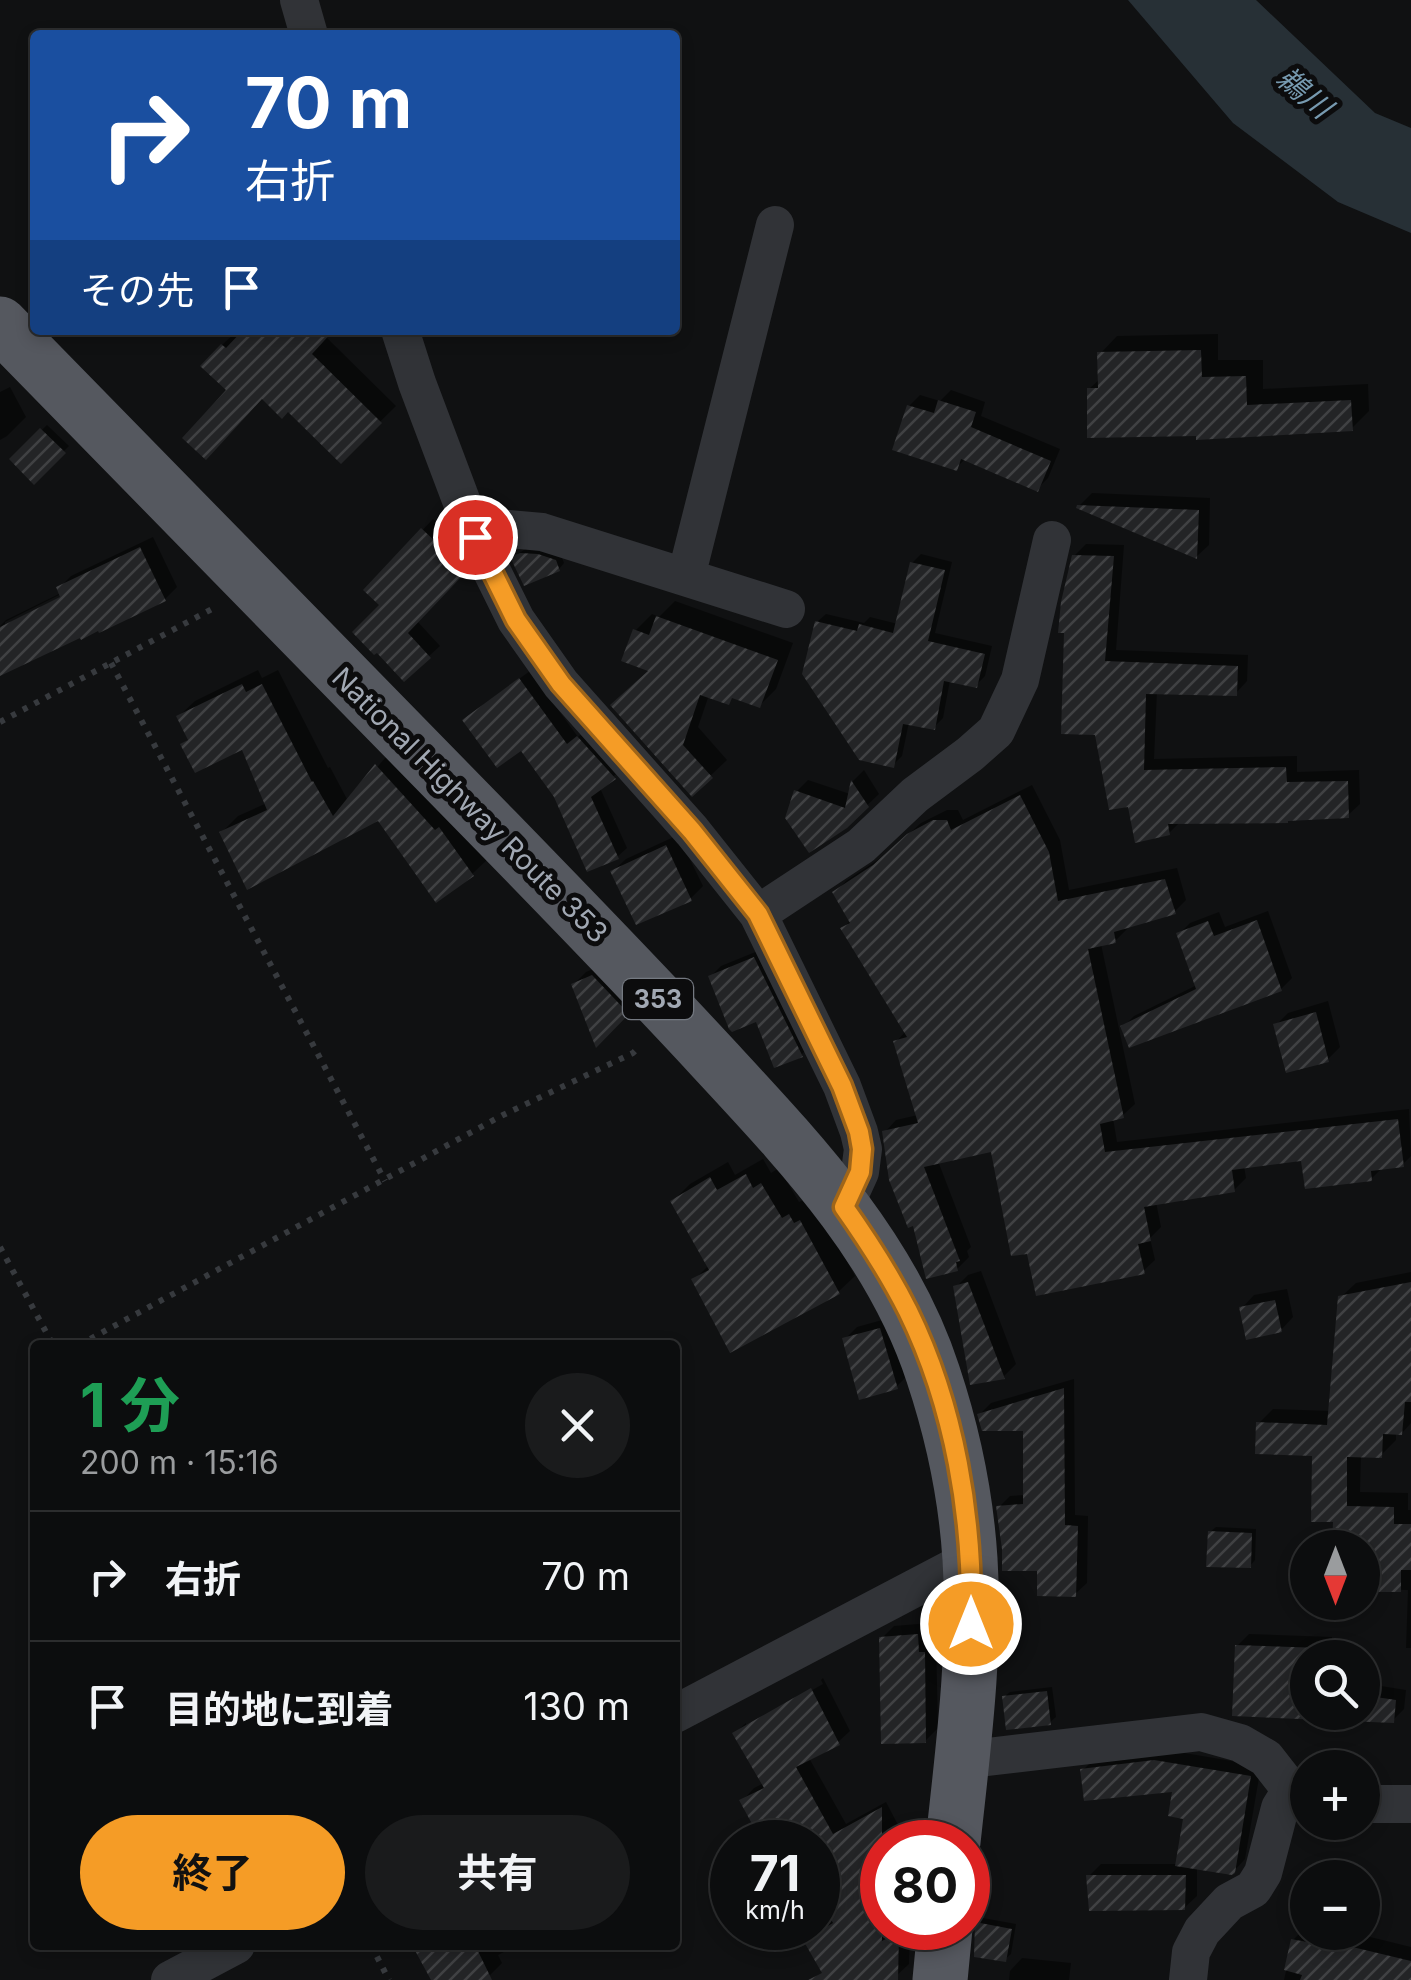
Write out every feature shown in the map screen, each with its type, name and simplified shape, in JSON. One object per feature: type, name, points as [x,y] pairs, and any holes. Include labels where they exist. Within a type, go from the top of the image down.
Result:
[{"type":"highway","name":"National Highway Route 353","points":[[0,324],[669,1010],[822,1178],[874,1249],[909,1314],[933,1372],[958,1466],[970,1559],[971,1624],[955,1820]]},
{"type":"highway","points":[[940,1980],[943,1950]]},
{"type":"street","points":[[299,0],[308,30]]},
{"type":"street","points":[[686,577],[775,225]]},
{"type":"street","points":[[402,335],[475,537],[516,620],[561,684],[692,831],[758,914],[842,1086],[859,1132],[860,1172],[844,1207]]},
{"type":"street","points":[[475,537],[508,529],[542,532],[786,608]]},
{"type":"street","points":[[758,914],[861,846],[916,795],[996,731],[1020,680],[1052,540]]},
{"type":"street","points":[[680,1711],[970,1559]]},
{"type":"street","points":[[962,1760],[1201,1732],[1240,1742],[1266,1758],[1290,1784]]},
{"type":"street","points":[[1188,1980],[1191,1952],[1202,1931],[1229,1902],[1253,1889],[1263,1873],[1280,1808],[1290,1801]]},
{"type":"street","points":[[1380,1804],[1411,1804]]},
{"type":"street","points":[[170,1980],[227,1950]]},
{"type":"path","points":[[0,722],[216,607],[246,578]]},
{"type":"path","points":[[111,663],[385,1181]]},
{"type":"path","points":[[88,1340],[503,1115],[633,1053],[669,1010]]},
{"type":"path","points":[[0,1247],[50,1340]]},
{"type":"path","points":[[374,1950],[389,1980]]},
{"type":"water","name":"鵜川","points":[[1128,0],[1256,0],[1375,113],[1411,128],[1411,233],[1338,202],[1233,123]]},
{"type":"building","points":[[238,335],[329,335],[312,354],[382,423],[341,464],[288,412],[282,419],[262,399],[206,460],[182,438],[226,390],[200,366],[221,344],[226,348]]},
{"type":"building","points":[[1201,350],[1202,377],[1246,376],[1247,405],[1351,400],[1353,431],[1196,440],[1196,436],[1087,438],[1087,388],[1098,388],[1097,352]]},
{"type":"building","points":[[938,400],[976,412],[971,427],[1051,461],[1038,492],[961,459],[957,471],[892,450],[907,405],[934,413]]},
{"type":"building","points":[[40,428],[66,453],[34,485],[9,459]]},
{"type":"building","points":[[1077,505],[1199,510],[1197,559],[1076,508]]},
{"type":"building","points":[[421,528],[467,571],[408,633],[431,658],[404,682],[352,632],[379,605],[363,590]]},
{"type":"building","points":[[140,547],[166,601],[0,676],[0,627],[60,597],[56,587]]},
{"type":"building","points":[[520,553],[556,560],[560,571],[524,586],[510,557]]},
{"type":"building","points":[[1072,555],[1114,556],[1105,661],[1238,666],[1237,696],[1146,694],[1144,770],[1286,767],[1287,782],[1348,781],[1349,818],[1168,824],[1170,835],[1135,843],[1128,807],[1109,810],[1095,735],[1061,734],[1064,633],[1058,633]]},
{"type":"building","points":[[910,562],[945,570],[928,641],[985,654],[977,688],[944,681],[935,730],[903,724],[894,768],[859,760],[802,674],[815,621],[857,631],[859,624],[893,633]]},
{"type":"building","points":[[656,616],[778,660],[760,708],[732,698],[729,705],[700,695],[683,745],[713,778],[692,797],[610,705],[648,671],[621,661],[633,629],[649,635]]},
{"type":"building","points":[[519,678],[567,744],[577,736],[616,779],[591,797],[619,859],[587,872],[554,797],[521,751],[497,768],[462,720]]},
{"type":"building","points":[[242,684],[246,692],[262,684],[333,816],[375,764],[435,830],[439,827],[474,876],[436,903],[378,821],[247,890],[219,832],[267,810],[242,750],[195,773],[180,744],[188,740],[176,716]]},
{"type":"building","points":[[851,780],[869,807],[847,828],[809,853],[785,818],[794,790],[845,808]]},
{"type":"building","points":[[1020,795],[1049,852],[1058,901],[1165,879],[1176,914],[1114,932],[1116,943],[1088,949],[1124,1118],[1100,1124],[1105,1152],[1398,1119],[1404,1167],[1371,1171],[1372,1181],[1305,1189],[1301,1161],[1232,1170],[1235,1192],[1144,1207],[1151,1241],[1138,1244],[1145,1274],[1036,1296],[1027,1254],[1011,1256],[991,1152],[924,1167],[960,1261],[956,1262],[958,1271],[926,1279],[913,1226],[908,1228],[889,1180],[882,1131],[918,1123],[893,1041],[907,1037],[840,928],[850,923],[832,892],[873,865],[907,834],[933,820],[947,820],[951,830]]},
{"type":"building","points":[[666,845],[692,901],[636,925],[610,871]]},
{"type":"building","points":[[1257,920],[1282,991],[1129,1048],[1120,1026],[1196,989],[1176,933],[1208,921],[1214,936]]},
{"type":"building","points":[[754,957],[803,1057],[774,1068],[756,1022],[732,1032],[729,1029],[708,976]]},
{"type":"building","points":[[592,975],[629,1014],[596,1048],[571,984]]},
{"type":"building","points":[[1316,1012],[1329,1062],[1286,1073],[1273,1024]]},
{"type":"building","points":[[746,1174],[753,1188],[761,1183],[782,1218],[789,1214],[794,1223],[800,1220],[840,1294],[730,1353],[691,1279],[709,1270],[670,1201],[710,1177],[717,1190]]},
{"type":"building","points":[[968,1282],[1005,1379],[970,1385],[953,1286]]},
{"type":"building","points":[[1411,1282],[1411,1402],[1405,1402],[1402,1435],[1383,1434],[1382,1458],[1347,1457],[1347,1506],[1394,1507],[1394,1524],[1411,1524],[1411,1570],[1401,1570],[1401,1592],[1380,1592],[1380,1530],[1333,1530],[1333,1522],[1311,1522],[1312,1456],[1255,1454],[1256,1422],[1327,1425],[1338,1296]]},
{"type":"building","points":[[1275,1300],[1282,1332],[1246,1340],[1239,1307]]},
{"type":"building","points":[[880,1328],[898,1389],[859,1400],[842,1338]]},
{"type":"building","points":[[1064,1388],[1065,1525],[1078,1526],[1076,1597],[1037,1596],[1037,1571],[1002,1571],[996,1506],[1023,1504],[1023,1431],[982,1431],[977,1414]]},
{"type":"building","points":[[1208,1531],[1252,1533],[1251,1568],[1206,1567]]},
{"type":"building","points":[[918,1634],[919,1652],[925,1652],[926,1743],[881,1744],[879,1637]]},
{"type":"building","points":[[1235,1645],[1290,1647],[1290,1719],[1232,1716]]},
{"type":"building","points":[[811,1688],[840,1745],[796,1767],[825,1820],[750,1820],[739,1800],[764,1788],[732,1733]]},
{"type":"building","points":[[1047,1691],[1051,1725],[1006,1730],[1002,1696]]},
{"type":"building","points":[[1380,1698],[1396,1700],[1394,1723],[1380,1722]]},
{"type":"building","points":[[1154,1760],[1251,1776],[1235,1873],[1175,1866],[1183,1819],[1168,1816],[1172,1792],[1084,1801],[1080,1769]]},
{"type":"building","points":[[882,1807],[882,1820],[860,1820],[860,1950],[899,1950],[898,1980],[808,1980],[822,1973],[809,1950],[840,1950],[840,1830]]},
{"type":"building","points":[[1086,1875],[1186,1875],[1185,1910],[1089,1911]]},
{"type":"building","points":[[990,1925],[1012,1929],[1006,1962],[974,1957],[974,1950],[990,1950]]},
{"type":"building","points":[[1290,1943],[1290,1950],[1365,1950],[1411,1961],[1411,1980],[1300,1980],[1302,1975],[1284,1970]]},
{"type":"building","points":[[415,1950],[477,1950],[492,1980],[431,1980]]},
{"type":"route","points":[[475,537],[516,620],[561,684],[692,831],[758,914],[842,1086],[862,1149],[860,1172],[844,1207],[894,1285],[933,1372],[963,1492],[972,1590],[971,1624]]}]
